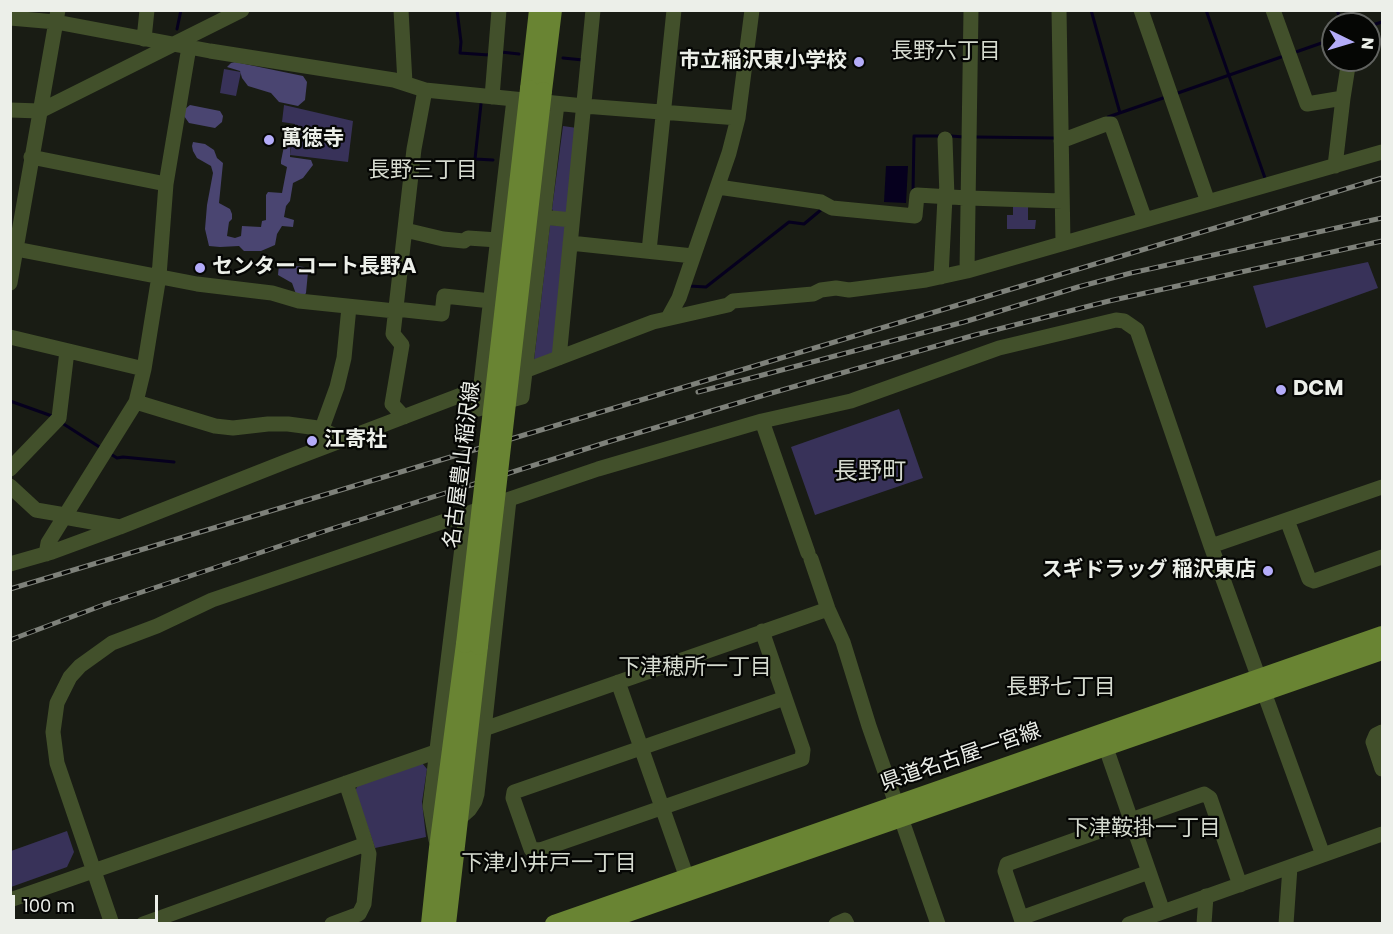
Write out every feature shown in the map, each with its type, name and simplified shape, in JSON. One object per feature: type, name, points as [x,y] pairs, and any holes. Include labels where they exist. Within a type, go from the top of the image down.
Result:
[{"type":"main road","name":"名古屋豊山稲沢線","points":[[447,924],[460,818],[472,645],[538,10]]},
{"type":"main road","name":"名古屋豊山稲沢線","points":[[528,93],[553,10]]},
{"type":"main road","name":"県道名古屋一宮線","points":[[554,924],[687,878],[1106,748],[1383,635]]},
{"type":"main road","name":"名古屋豊山稲沢線","points":[[430,924],[438,848],[472,645]]},
{"type":"main road","name":"県道名古屋一宮線","points":[[596,924],[634,917],[899,811],[1262,685],[1383,651]]},
{"type":"street","points":[[144,39],[147,10]]},
{"type":"street","points":[[401,10],[405,83]]},
{"type":"street","points":[[492,97],[499,10]]},
{"type":"street","points":[[559,358],[593,10]]},
{"type":"street","points":[[649,251],[674,10]]},
{"type":"street","points":[[668,318],[679,298],[718,187],[738,118],[752,10]]},
{"type":"street","points":[[967,270],[971,10]]},
{"type":"street","points":[[1059,10],[1063,243]]},
{"type":"street","points":[[1141,10],[1208,202]]},
{"type":"street","points":[[1273,10],[1306,104],[1343,98]]},
{"type":"street","points":[[10,110],[40,111],[182,45],[233,13]]},
{"type":"street","points":[[10,283],[16,249],[18,193],[32,157],[57,16]]},
{"type":"street","points":[[10,18],[57,16],[144,39],[405,83],[425,90],[492,97],[528,93],[557,104],[738,118]]},
{"type":"street","points":[[46,554],[48,543],[136,402],[144,369],[159,276],[166,184],[182,45]]},
{"type":"street","points":[[1335,166],[1347,72]]},
{"type":"street","points":[[404,417],[392,404],[402,345],[393,334],[414,149],[425,90]]},
{"type":"street","points":[[528,93],[498,240],[478,409],[522,397],[557,104]]},
{"type":"street","points":[[1061,141],[1111,124],[1145,220]]},
{"type":"street","points":[[941,277],[946,197],[945,139]]},
{"type":"street","points":[[10,564],[46,554],[120,527],[525,370],[668,318],[728,305],[734,301],[813,294],[821,290],[837,288],[849,290],[941,277],[1383,152]]},
{"type":"street","points":[[32,157],[166,184]]},
{"type":"street","points":[[718,187],[821,202],[832,208],[915,216],[917,195],[1062,201]]},
{"type":"street","points":[[542,217],[572,220]]},
{"type":"street","points":[[405,230],[447,239],[498,240]]},
{"type":"street","points":[[570,243],[693,256]]},
{"type":"street","points":[[16,249],[197,284],[272,293],[299,301],[349,307],[442,314],[444,296],[491,301]]},
{"type":"street","points":[[319,449],[321,431],[337,387],[344,358],[349,307]]},
{"type":"street","points":[[112,924],[57,763],[53,745],[57,703],[70,677],[80,666],[112,643],[157,626],[212,600],[598,469],[762,421],[851,401],[999,348],[1116,320],[1124,321],[1137,330],[1211,546],[1323,855]]},
{"type":"street","points":[[10,337],[144,369]]},
{"type":"street","points":[[10,469],[59,418],[67,351]]},
{"type":"street","points":[[136,402],[215,426],[233,428],[288,424],[318,429],[345,440]]},
{"type":"street","points":[[762,421],[828,609],[843,642],[869,726],[938,924]]},
{"type":"street","points":[[10,486],[36,510],[120,527]]},
{"type":"street","points":[[1211,546],[1383,487]]},
{"type":"street","points":[[460,818],[475,801],[509,500]]},
{"type":"street","points":[[438,848],[430,806],[466,514]]},
{"type":"street","points":[[1287,520],[1309,579],[1314,581],[1383,557]]},
{"type":"street","points":[[484,729],[828,609]]},
{"type":"street","points":[[762,632],[785,698],[803,750],[802,759],[540,850],[531,849],[513,798],[514,792],[785,698]]},
{"type":"street","points":[[618,682],[687,878]]},
{"type":"street","points":[[1383,732],[1376,735],[1373,742],[1383,769]]},
{"type":"street","points":[[1106,748],[1163,912]]},
{"type":"street","points":[[10,900],[438,751]]},
{"type":"street","points":[[332,924],[359,914],[364,904],[369,854],[346,783]]},
{"type":"street","points":[[1149,872],[1022,921],[1005,872],[1007,864],[1204,794],[1210,798],[1239,885]]},
{"type":"street","points":[[1129,924],[1383,834]]},
{"type":"street","points":[[142,924],[366,844]]},
{"type":"street","points":[[1286,924],[1290,867]]},
{"type":"street","points":[[1204,924],[1206,896]]},
{"type":"street","points":[[836,924],[844,920],[847,924]]},
{"type":"shaded area","points":[[235,62],[303,76],[307,82],[305,100],[298,106],[279,102],[271,93],[248,86],[240,71],[227,67]]},
{"type":"shaded area","points":[[224,69],[241,72],[236,96],[220,93]]},
{"type":"shaded area","points":[[190,105],[220,111],[223,116],[222,122],[215,128],[189,123],[184,116],[185,109]]},
{"type":"shaded area","points":[[284,105],[353,121],[348,162],[290,155],[295,124],[282,122]]},
{"type":"shaded area","points":[[563,126],[577,128],[568,212],[555,214],[552,209]]},
{"type":"shaded area","points":[[286,136],[290,136],[291,140],[290,157],[311,160],[313,165],[303,178],[293,183],[284,217],[294,220],[293,227],[282,226],[277,234],[275,245],[261,251],[244,251],[239,246],[209,246],[205,229],[213,173],[211,166],[197,158],[193,151],[193,142],[205,144],[214,150],[217,158],[223,163],[219,203],[230,209],[232,219],[229,222],[227,236],[235,238],[241,236],[242,226],[261,227],[262,221],[266,220],[268,192],[282,193],[287,167],[281,164],[281,161]]},
{"type":"shaded area","points":[[886,166],[908,166],[906,203],[884,202]]},
{"type":"shaded area","points":[[1013,203],[1028,203],[1028,220],[1036,220],[1035,229],[1007,229],[1007,215],[1013,215]]},
{"type":"shaded area","points":[[550,225],[567,226],[556,352],[534,360]]},
{"type":"shaded area","points":[[1368,262],[1378,288],[1266,328],[1253,286]]},
{"type":"shaded area","points":[[279,264],[304,267],[308,272],[304,296],[296,294],[292,283],[278,275]]},
{"type":"shaded area","points":[[899,409],[923,478],[815,515],[791,447]]},
{"type":"shaded area","points":[[422,763],[427,769],[422,802],[426,837],[375,848],[355,791],[358,785]]},
{"type":"shaded area","points":[[67,831],[74,852],[67,867],[11,887],[11,851]]},
{"type":"waterway","points":[[177,29],[181,10]]},
{"type":"waterway","points":[[457,10],[460,53],[489,55]]},
{"type":"waterway","points":[[1091,10],[1120,113]]},
{"type":"waterway","points":[[1206,10],[1266,181]]},
{"type":"waterway","points":[[1293,53],[1321,43]]},
{"type":"waterway","points":[[501,52],[519,54]]},
{"type":"waterway","points":[[1175,94],[1284,56]]},
{"type":"waterway","points":[[563,58],[583,60]]},
{"type":"waterway","points":[[1108,117],[1166,97]]},
{"type":"waterway","points":[[481,104],[475,159],[493,160]]},
{"type":"waterway","points":[[913,192],[914,136],[941,136]]},
{"type":"waterway","points":[[951,136],[964,137]]},
{"type":"waterway","points":[[975,137],[1055,138]]},
{"type":"waterway","points":[[689,286],[706,287],[789,222],[804,224],[822,209]]},
{"type":"waterway","points":[[10,401],[52,416]]},
{"type":"waterway","points":[[62,423],[101,448]]},
{"type":"waterway","points":[[109,453],[117,458],[174,462]]},
{"type":"railway","points":[[10,589],[1382,178]]},
{"type":"railway","points":[[698,392],[964,322],[1131,273],[1382,218]]},
{"type":"railway","points":[[10,640],[106,604],[331,529],[768,394],[975,335],[1109,301],[1382,241]]},
{"type":"place","name":"市立稲沢東小学校","points":[[859,62]]},
{"type":"place","name":"萬徳寺","points":[[269,140]]},
{"type":"place","name":"センターコート長野A","points":[[200,268]]},
{"type":"place","name":"DCM","points":[[1281,390]]},
{"type":"place","name":"江寄社","points":[[312,441]]},
{"type":"place","name":"スギドラッグ 稲沢東店","points":[[1268,571]]},
{"type":"district","name":"長野六丁目","points":[[946,52]]},
{"type":"district","name":"長野三丁目","points":[[423,171]]},
{"type":"district","name":"長野町","points":[[870,473]]},
{"type":"district","name":"下津穂所一丁目","points":[[695,668]]},
{"type":"district","name":"長野七丁目","points":[[1061,688]]},
{"type":"district","name":"下津鞍掛一丁目","points":[[1144,829]]},
{"type":"district","name":"下津小井戸一丁目","points":[[549,864]]}]
